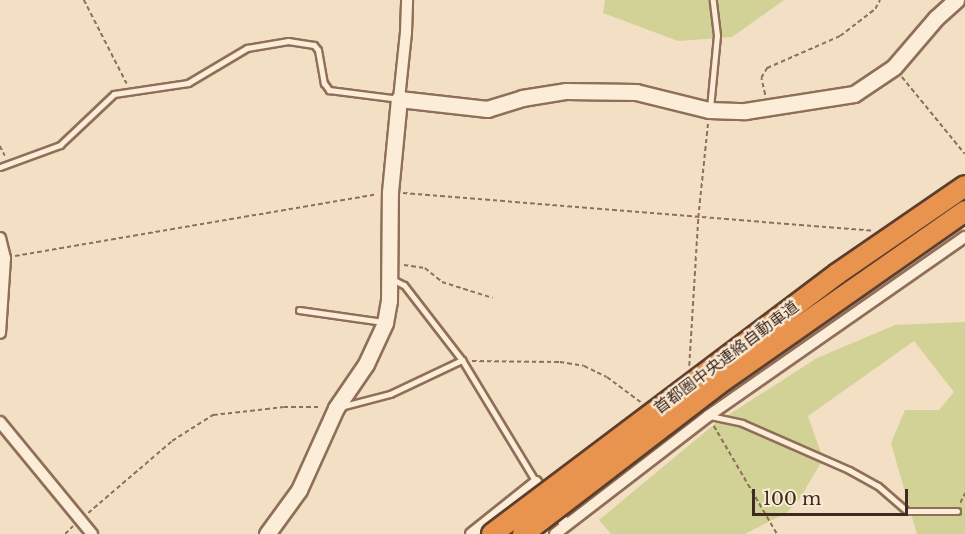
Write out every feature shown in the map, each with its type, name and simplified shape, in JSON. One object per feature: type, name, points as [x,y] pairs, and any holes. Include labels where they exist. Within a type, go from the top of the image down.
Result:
[{"type":"highway","name":"首都圏中央連絡自動車道","points":[[492,534],[828,281],[965,186]]},
{"type":"highway","name":"首都圏中央連絡自動車道","points":[[523,534],[724,380],[965,211]]},
{"type":"street","points":[[267,534],[299,490],[336,408],[366,364],[385,323],[389,270],[390,192],[406,32],[407,0]]},
{"type":"street","points":[[399,99],[487,109],[522,98],[566,91],[636,92],[710,110],[745,111],[854,94],[894,67],[936,18],[956,0]]},
{"type":"street","points":[[555,534],[708,416],[965,237]]},
{"type":"street","points":[[0,238],[5,258],[0,333]]},
{"type":"street","points":[[0,422],[92,534]]},
{"type":"street","points":[[471,534],[536,482],[566,525]]},
{"type":"lane","points":[[710,110],[717,35],[712,0]]},
{"type":"lane","points":[[0,167],[7,162],[60,145],[114,94],[188,83],[246,48],[288,41],[314,45],[318,50],[324,83],[329,90],[399,99]]},
{"type":"lane","points":[[389,270],[404,285],[462,360],[536,482]]},
{"type":"lane","points":[[299,310],[385,323]]},
{"type":"lane","points":[[336,408],[390,393],[462,360]]},
{"type":"lane","points":[[708,416],[742,423],[849,470],[878,486],[907,511],[957,511]]},
{"type":"path","points":[[84,0],[131,92]]},
{"type":"path","points":[[769,107],[761,78],[767,68],[840,36],[875,9],[880,0]]},
{"type":"path","points":[[894,67],[965,154]]},
{"type":"path","points":[[689,367],[698,218],[710,110]]},
{"type":"path","points":[[0,146],[7,162]]},
{"type":"path","points":[[5,258],[390,192],[877,231]]},
{"type":"path","points":[[389,270],[425,268],[442,282],[493,298]]},
{"type":"path","points":[[462,360],[560,362],[584,366],[607,377],[649,409]]},
{"type":"path","points":[[65,534],[172,441],[213,415],[284,407],[336,408]]},
{"type":"path","points":[[708,416],[777,534]]},
{"type":"path","points":[[957,511],[965,493]]},
{"type":"green space","points":[[605,0],[784,0],[732,37],[678,41],[603,13]]},
{"type":"green space","points":[[965,322],[965,534],[917,534],[891,443],[905,410],[939,410],[954,392],[914,341],[808,416],[823,459],[799,500],[786,513],[745,534],[611,534],[599,520],[716,423],[817,358],[895,325]]}]
